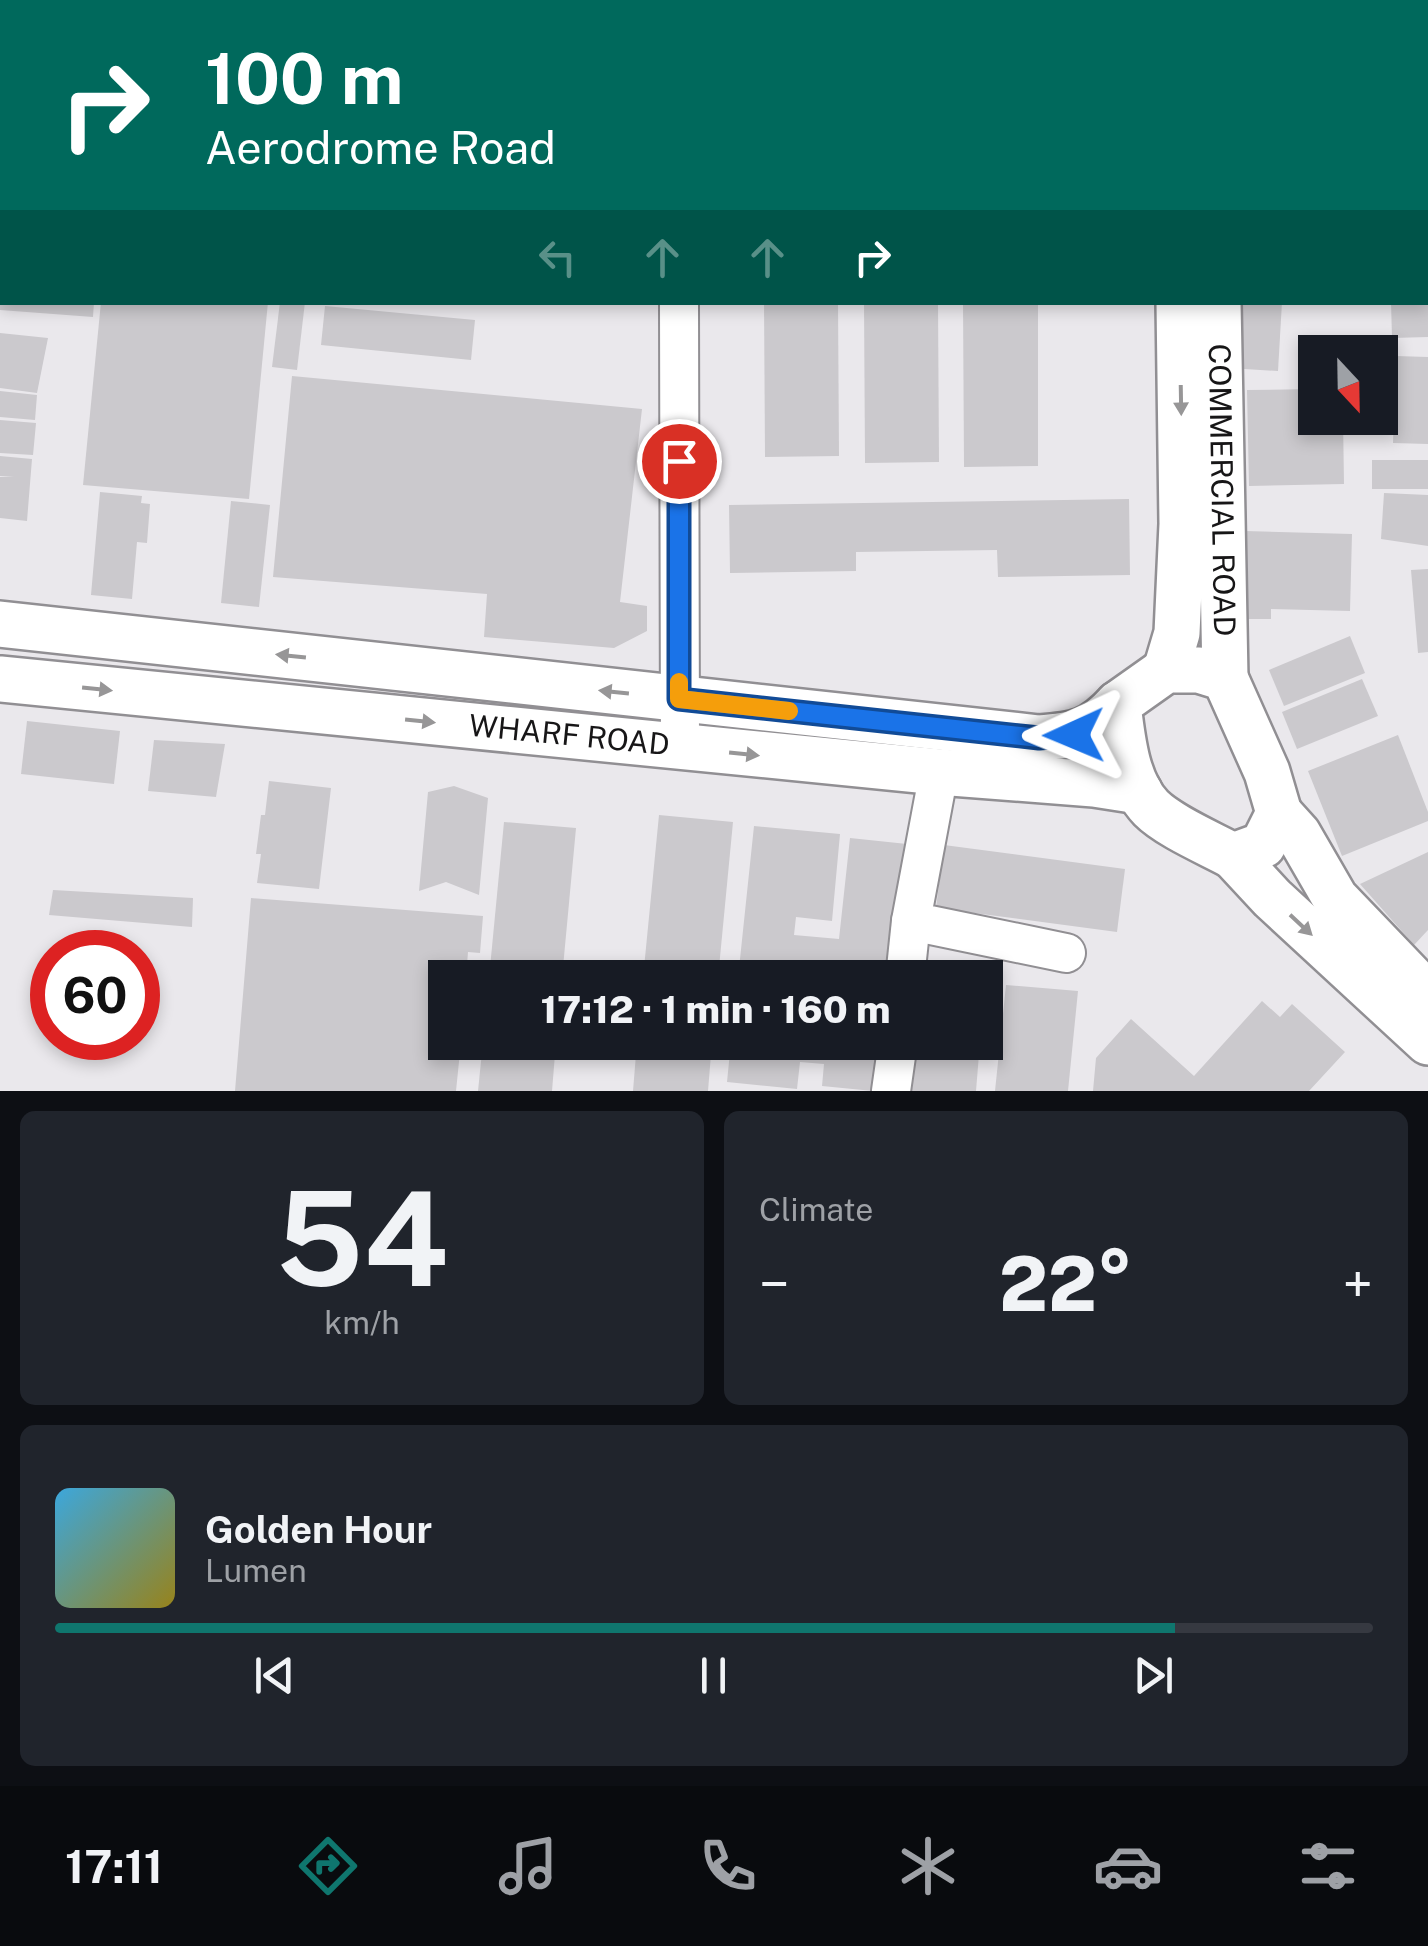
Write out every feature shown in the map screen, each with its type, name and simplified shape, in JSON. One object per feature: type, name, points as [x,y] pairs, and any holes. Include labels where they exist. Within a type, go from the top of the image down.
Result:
[{"type":"main road","name":"COMMERCIAL ROAD","points":[[1166,670],[1177,632],[1182,524],[1179,305]]},
{"type":"main road","name":"COMMERCIAL ROAD","points":[[1218,305],[1224,678]]},
{"type":"main road","name":"WHARF ROAD","points":[[0,624],[1039,738],[1074,735],[1098,725],[1118,704]]},
{"type":"main road","points":[[1428,995],[1336,898],[1298,834],[1279,813],[1267,772],[1224,678],[1198,670],[1166,670],[1118,704],[1124,748],[1138,791],[1153,810],[1233,856],[1272,898],[1428,1042]]},
{"type":"main road","name":"WHARF ROAD","points":[[0,679],[1138,791]]},
{"type":"main road","points":[[1233,856],[1263,845],[1279,813]]},
{"type":"street","points":[[679,305],[680,748]]},
{"type":"street","points":[[908,960],[939,772]]},
{"type":"street","points":[[912,921],[1066,953]]},
{"type":"street","points":[[891,1091],[895,1060]]},
{"type":"building","points":[[0,305],[94,305],[93,317],[0,310]]},
{"type":"building","points":[[101,305],[268,305],[249,499],[83,485]]},
{"type":"building","points":[[280,305],[305,305],[297,370],[272,367]]},
{"type":"building","points":[[764,305],[838,305],[839,456],[765,457]]},
{"type":"building","points":[[864,305],[938,305],[939,462],[865,463]]},
{"type":"building","points":[[963,305],[1038,305],[1038,466],[964,467]]},
{"type":"building","points":[[1233,305],[1282,305],[1278,371],[1229,368]]},
{"type":"building","points":[[1391,305],[1428,305],[1428,337],[1392,335]]},
{"type":"building","points":[[325,306],[475,320],[471,360],[321,345]]},
{"type":"building","points":[[0,333],[48,338],[37,393],[0,388]]},
{"type":"building","points":[[1398,356],[1428,357],[1428,444],[1393,443],[1393,435],[1398,435]]},
{"type":"building","points":[[292,376],[642,409],[620,602],[647,606],[647,631],[614,648],[484,637],[487,594],[273,577]]},
{"type":"building","points":[[1298,389],[1298,435],[1343,435],[1344,484],[1249,486],[1247,390]]},
{"type":"building","points":[[0,391],[37,395],[35,420],[0,417]]},
{"type":"building","points":[[0,420],[36,423],[33,455],[0,453]]},
{"type":"building","points":[[0,456],[32,459],[27,521],[0,518],[0,477],[14,477],[0,476]]},
{"type":"building","points":[[1372,460],[1428,460],[1428,489],[1372,489]]},
{"type":"building","points":[[100,492],[142,496],[141,503],[150,504],[147,543],[137,542],[132,599],[91,595]]},
{"type":"building","points":[[1384,493],[1428,495],[1428,546],[1381,539]]},
{"type":"building","points":[[1129,499],[1130,575],[998,577],[997,550],[856,552],[856,571],[730,573],[729,505]]},
{"type":"building","points":[[231,501],[270,505],[259,607],[221,603]]},
{"type":"building","points":[[1245,531],[1352,534],[1350,611],[1271,609],[1271,619],[1243,619]]},
{"type":"building","points":[[1428,569],[1428,652],[1418,653],[1411,570]]},
{"type":"building","points":[[1350,636],[1365,673],[1284,706],[1269,670]]},
{"type":"building","points":[[1362,679],[1378,716],[1297,749],[1282,712]]},
{"type":"building","points":[[27,721],[120,731],[114,784],[21,774]]},
{"type":"building","points":[[1398,735],[1428,821],[1342,856],[1308,771]]},
{"type":"building","points":[[154,740],[225,744],[216,797],[148,791]]},
{"type":"building","points":[[269,781],[331,788],[319,889],[257,883],[261,854],[256,854]]},
{"type":"building","points":[[454,786],[488,798],[479,895],[446,882],[419,891],[428,792]]},
{"type":"building","points":[[659,815],[733,822],[720,960],[645,960]]},
{"type":"building","points":[[504,822],[576,828],[564,960],[491,960]]},
{"type":"building","points":[[754,826],[840,834],[832,921],[796,917],[794,935],[839,939],[850,838],[907,844],[895,960],[740,960]]},
{"type":"building","points":[[944,845],[1125,869],[1117,932],[936,908]]},
{"type":"building","points":[[1428,852],[1428,930],[1414,945],[1360,884]]},
{"type":"building","points":[[53,890],[193,898],[192,927],[49,915]]},
{"type":"building","points":[[251,898],[483,916],[480,953],[468,952],[467,960],[428,960],[428,1060],[459,1060],[456,1091],[235,1091]]},
{"type":"building","points":[[1006,985],[1078,991],[1068,1091],[995,1091],[998,1060],[1003,1060]]},
{"type":"building","points":[[1262,1001],[1280,1017],[1292,1004],[1345,1052],[1309,1091],[1093,1091],[1096,1058],[1131,1019],[1194,1076]]},
{"type":"building","points":[[481,1060],[555,1060],[552,1091],[478,1091]]},
{"type":"building","points":[[636,1060],[711,1060],[708,1091],[633,1091]]},
{"type":"building","points":[[729,1060],[881,1060],[873,1091],[822,1086],[824,1064],[800,1062],[797,1089],[727,1082]]},
{"type":"building","points":[[904,1060],[979,1060],[976,1091],[901,1091]]},
{"type":"slow traffic","points":[[679,682],[679,699],[789,711]]},
{"type":"route","points":[[679,461],[679,699],[1039,738],[1074,735]]}]
